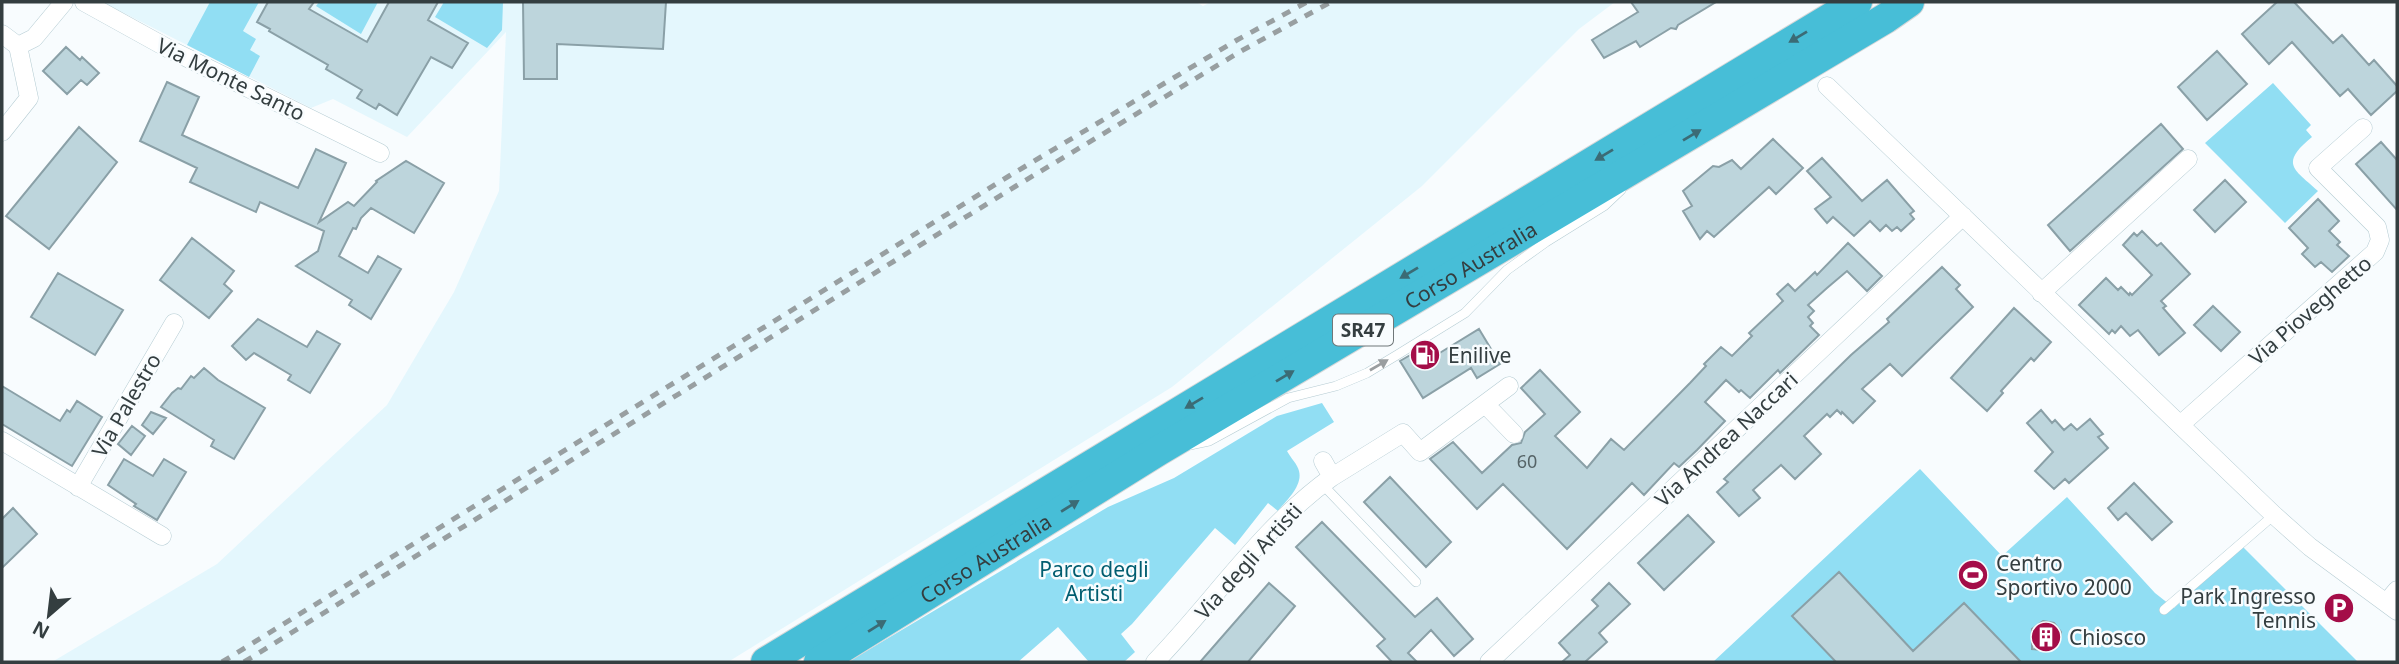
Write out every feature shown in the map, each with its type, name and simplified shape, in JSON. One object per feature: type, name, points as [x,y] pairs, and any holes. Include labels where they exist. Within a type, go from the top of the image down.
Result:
[{"type":"highway","name":"Corso Australia","points":[[766,662],[1857,2]]},
{"type":"highway","name":"Corso Australia","points":[[819,662],[1157,451],[1654,158],[1909,2]]},
{"type":"street","points":[[18,46],[34,38],[64,2]]},
{"type":"street","name":"Via Monte Santo","points":[[84,2],[169,49],[380,153]]},
{"type":"street","points":[[2,34],[18,46],[29,98],[2,132]]},
{"type":"street","points":[[1827,86],[2310,547],[2394,602]]},
{"type":"street","name":"Via Pioveghetto","points":[[2180,425],[2375,253],[2380,240],[2377,228],[2318,168],[2363,128]]},
{"type":"street","points":[[2041,292],[2188,159]]},
{"type":"street","name":"Via Andrea Naccari","points":[[1489,662],[1963,216]]},
{"type":"street","name":"Via Palestro","points":[[78,487],[174,323]]},
{"type":"street","points":[[1509,386],[1485,404],[1514,433]]},
{"type":"street","name":"Via degli Artisti","points":[[1155,662],[1302,499],[1402,433],[1420,452],[1485,404]]},
{"type":"street","points":[[2,442],[162,536]]},
{"type":"street","points":[[1323,461],[1327,481]]},
{"type":"lane","points":[[1327,481],[1416,582]]},
{"type":"lane","points":[[2164,610],[2274,514]]},
{"type":"shaded area","points":[[102,2],[1196,2],[1203,6],[1211,2],[1615,2],[1579,29],[1422,186],[1172,387],[728,662],[52,662],[217,564],[387,405],[454,292],[499,191],[506,32],[407,137],[333,99],[311,108]]},
{"type":"green space","points":[[210,2],[259,2],[243,31],[256,39],[250,50],[260,56],[249,77],[187,45]]},
{"type":"green space","points":[[319,2],[378,2],[361,34],[316,6]]},
{"type":"green space","points":[[444,2],[503,2],[502,30],[487,48],[435,17]]},
{"type":"green space","points":[[2273,83],[2311,125],[2306,130],[2312,137],[2293,160],[2297,171],[2318,191],[2285,223],[2205,143]]},
{"type":"green space","name":"Parco degli Artisti","points":[[1322,403],[1334,422],[1287,451],[1297,466],[1300,477],[1289,498],[1278,511],[1268,503],[1235,545],[1215,528],[1121,634],[1135,652],[1124,662],[1089,662],[1058,627],[1018,662],[848,662],[1108,507],[1174,478],[1277,416]]},
{"type":"green space","name":"Centro Sportivo 2000","points":[[1920,469],[2002,556],[2067,497],[2155,593],[2174,608],[2242,546],[2358,662],[1713,662]]},
{"type":"building","points":[[268,2],[314,2],[309,9],[367,42],[389,2],[438,2],[428,20],[468,43],[452,68],[431,57],[397,115],[379,104],[376,109],[357,98],[362,90],[326,69],[328,65],[257,22]]},
{"type":"building","points":[[523,2],[666,2],[663,49],[557,44],[557,79],[524,79]]},
{"type":"building","points":[[1631,2],[1716,2],[1678,25],[1676,29],[1671,28],[1640,47],[1636,41],[1604,58],[1592,40],[1638,12]]},
{"type":"building","points":[[2277,2],[2294,2],[2333,43],[2342,35],[2369,65],[2374,60],[2397,86],[2397,91],[2371,115],[2348,89],[2340,96],[2292,42],[2269,64],[2242,34]]},
{"type":"building","points":[[66,47],[99,73],[87,85],[81,80],[67,94],[43,71]]},
{"type":"building","points":[[2217,51],[2247,84],[2207,120],[2178,87]]},
{"type":"building","points":[[167,82],[199,97],[182,135],[298,188],[316,149],[346,163],[319,222],[348,202],[354,206],[376,181],[406,161],[444,183],[414,233],[371,208],[361,218],[356,229],[353,228],[339,256],[368,273],[378,256],[401,269],[371,319],[349,305],[352,300],[296,266],[318,251],[324,231],[260,202],[256,212],[190,182],[197,168],[140,141]]},
{"type":"building","points":[[2161,124],[2183,149],[2070,251],[2048,225]]},
{"type":"building","points":[[79,127],[117,162],[49,249],[6,216]]},
{"type":"building","points":[[1773,139],[1803,168],[1776,194],[1769,187],[1714,237],[1707,231],[1700,239],[1683,211],[1692,206],[1683,191],[1713,166],[1719,167],[1732,160],[1741,169]]},
{"type":"building","points":[[2381,142],[2397,160],[2397,210],[2356,164]]},
{"type":"building","points":[[1822,158],[1862,201],[1887,180],[1914,211],[1910,214],[1914,219],[1901,231],[1897,227],[1892,231],[1886,225],[1880,231],[1870,221],[1854,236],[1833,217],[1827,223],[1815,209],[1831,197],[1807,171]]},
{"type":"building","points":[[2225,180],[2246,202],[2215,232],[2194,210]]},
{"type":"building","points":[[2318,199],[2339,221],[2329,231],[2340,242],[2337,245],[2349,256],[2332,272],[2321,262],[2315,267],[2302,254],[2308,248],[2289,228]]},
{"type":"building","points":[[2142,231],[2157,246],[2161,243],[2190,274],[2161,301],[2166,306],[2163,308],[2185,333],[2159,355],[2138,330],[2130,336],[2121,326],[2115,333],[2112,330],[2109,334],[2079,305],[2106,278],[2118,290],[2121,287],[2132,295],[2152,275],[2123,245],[2134,233],[2137,236]]},
{"type":"building","points":[[192,238],[234,271],[224,284],[232,291],[209,318],[160,280]]},
{"type":"building","points":[[1848,243],[1882,276],[1867,291],[1847,271],[1827,288],[1808,305],[1814,311],[1808,317],[1813,323],[1810,326],[1819,335],[1750,398],[1726,380],[1705,402],[1725,421],[1679,467],[1674,463],[1644,495],[1632,483],[1567,549],[1503,484],[1477,509],[1430,459],[1453,442],[1482,473],[1512,445],[1521,443],[1525,432],[1545,414],[1521,388],[1540,370],[1580,412],[1555,436],[1587,468],[1611,439],[1624,450],[1690,383],[1721,347],[1732,356],[1752,336],[1749,333],[1783,301],[1777,294],[1788,284],[1795,291],[1815,272],[1817,275]]},
{"type":"building","points":[[1942,267],[1960,285],[1956,289],[1973,307],[1902,376],[1890,364],[1862,389],[1875,401],[1853,423],[1837,410],[1830,417],[1827,414],[1804,436],[1821,454],[1795,479],[1781,465],[1753,490],[1760,498],[1739,516],[1717,492],[1728,482],[1724,479],[1851,355],[1889,322],[1887,319]]},
{"type":"building","points":[[58,273],[123,310],[95,355],[31,317]]},
{"type":"building","points":[[2213,306],[2240,332],[2221,351],[2194,325]]},
{"type":"building","points":[[2014,308],[2051,342],[2034,361],[2031,358],[1987,411],[1951,378]]},
{"type":"building","points":[[258,319],[307,347],[317,331],[340,344],[310,393],[288,380],[291,375],[254,353],[246,360],[232,346]]},
{"type":"building","points":[[1479,329],[1500,364],[1477,378],[1471,368],[1423,398],[1400,361],[1431,343],[1438,354]]},
{"type":"building","points":[[204,368],[218,380],[265,408],[234,459],[211,446],[214,440],[161,407],[172,393],[178,388],[181,389],[191,376],[194,378]]},
{"type":"building","points":[[2,386],[60,421],[77,401],[102,417],[72,466],[2,424]]},
{"type":"building","points":[[2041,410],[2052,423],[2055,420],[2064,430],[2071,424],[2077,430],[2090,419],[2103,434],[2098,437],[2108,448],[2069,483],[2065,479],[2054,489],[2035,471],[2053,452],[2027,423]]},
{"type":"building","points":[[151,412],[166,418],[153,434],[142,425]]},
{"type":"building","points":[[132,426],[145,436],[131,455],[118,444]]},
{"type":"building","points":[[124,459],[153,476],[164,459],[186,472],[157,520],[108,485]]},
{"type":"building","points":[[1390,477],[1451,542],[1426,567],[1364,502]]},
{"type":"building","points":[[2134,483],[2172,522],[2152,540],[2126,513],[2118,520],[2108,508]]},
{"type":"building","points":[[13,508],[37,534],[2,568],[2,519]]},
{"type":"building","points":[[1688,515],[1714,542],[1664,590],[1638,563]]},
{"type":"building","points":[[1322,522],[1415,617],[1437,598],[1473,639],[1454,656],[1431,630],[1408,653],[1417,662],[1392,662],[1377,646],[1385,639],[1296,547]]},
{"type":"building","points":[[1839,572],[1913,651],[1964,603],[2021,662],[1836,662],[1792,616]]},
{"type":"building","points":[[1269,583],[1295,606],[1248,662],[1200,662]]},
{"type":"building","points":[[1609,583],[1630,604],[1599,633],[1607,642],[1585,662],[1562,662],[1570,655],[1559,643],[1598,606],[1592,600]]},
{"type":"building","name":"Chiosco","points":[[2043,621],[2054,623],[2061,632],[2059,644],[2050,651],[2032,649],[2032,629]]},
{"type":"railway","points":[[222,662],[1009,176],[1237,40],[1307,2]]},
{"type":"railway","points":[[244,662],[1016,186],[1243,50],[1331,2]]},
{"type":"place","name":"Enilive","points":[[1425,355]]},
{"type":"place","name":"Centro Sportivo 2000","points":[[1973,575]]},
{"type":"place","name":"Park Ingresso Tennis","points":[[2339,608]]},
{"type":"place","name":"Chiosco","points":[[2046,637]]}]
